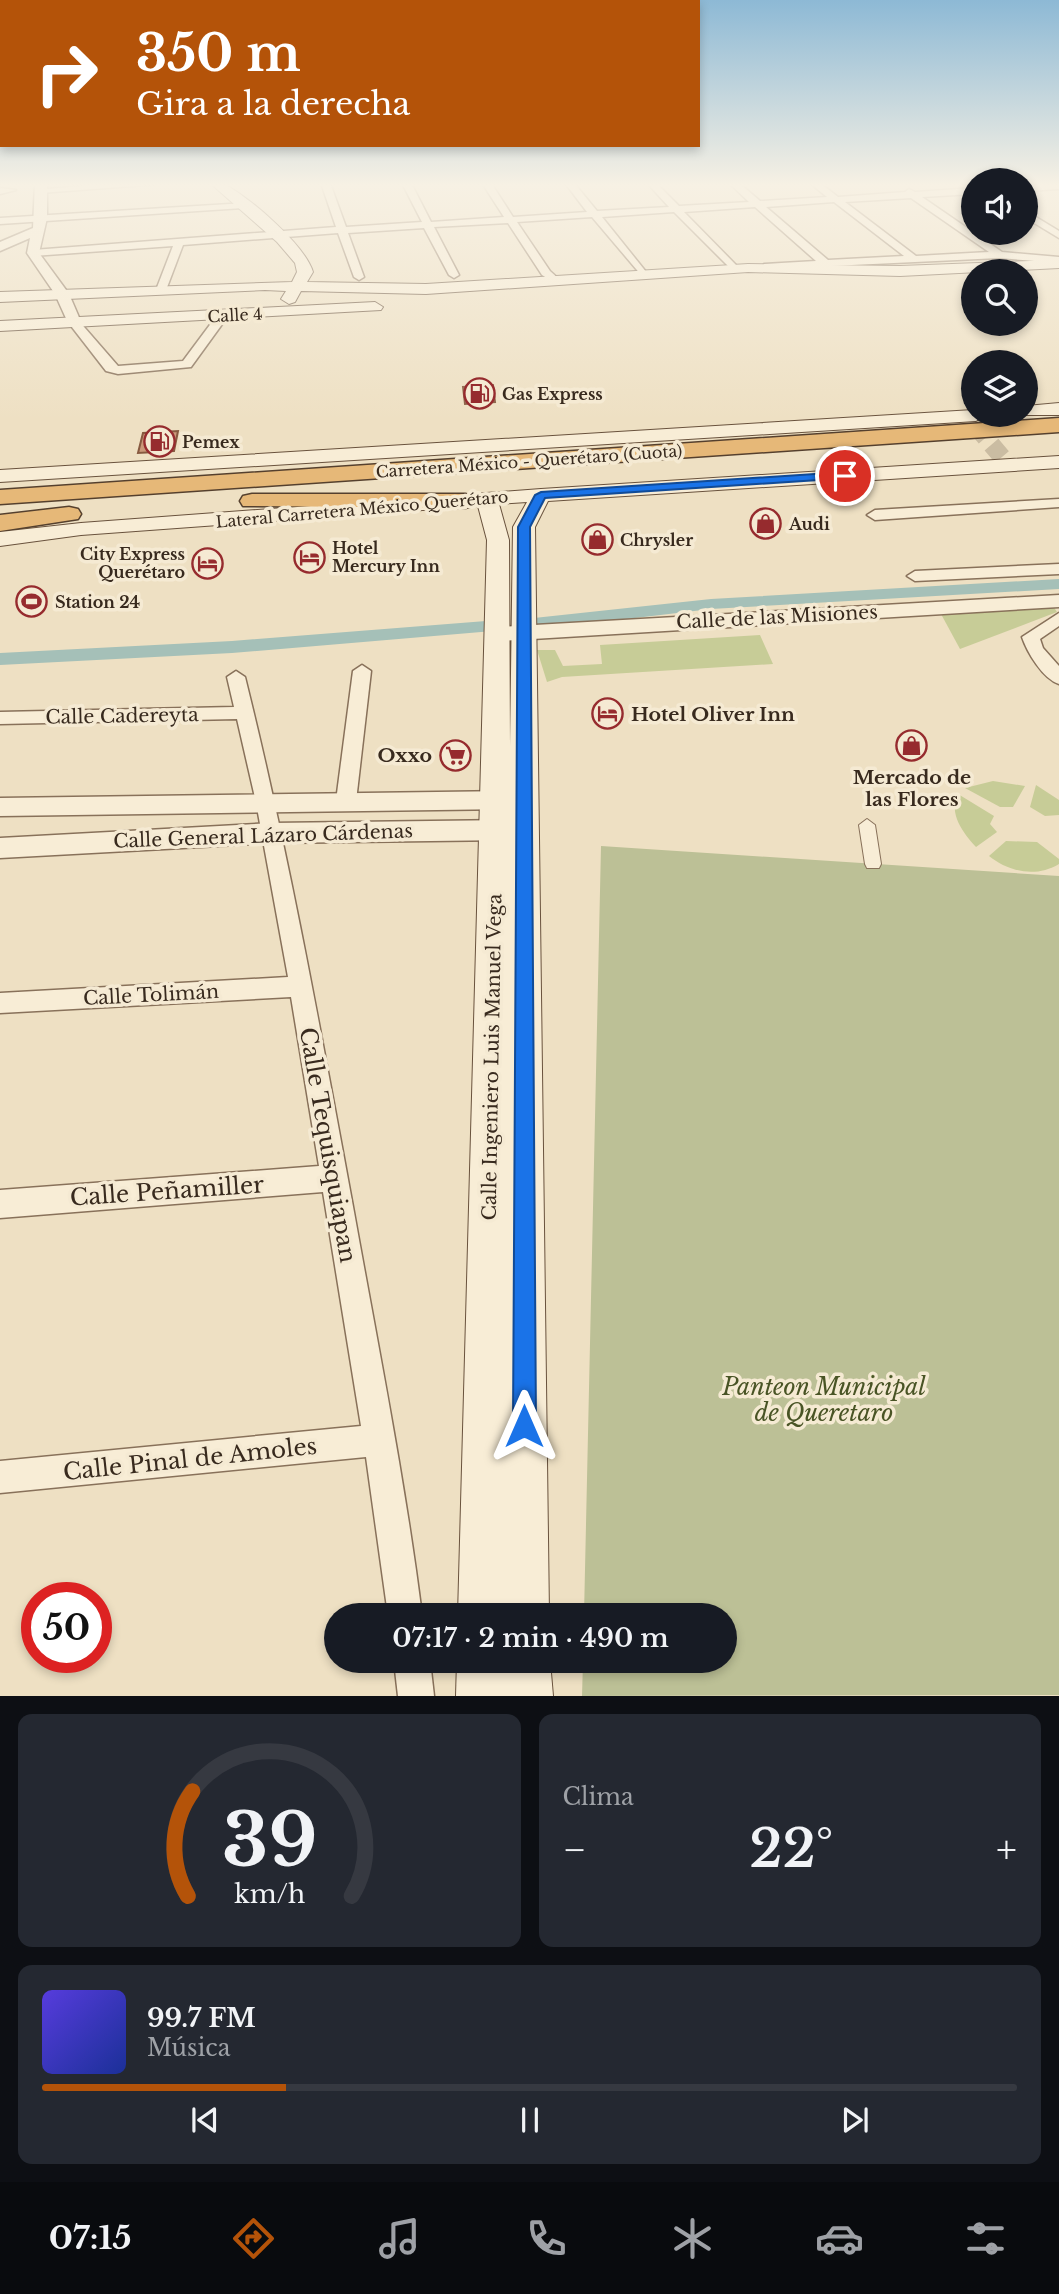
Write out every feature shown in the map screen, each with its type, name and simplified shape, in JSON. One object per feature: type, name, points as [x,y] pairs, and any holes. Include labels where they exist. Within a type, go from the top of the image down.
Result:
[{"type":"highway","name":"Carretera México - Querétaro (Cuota)","points":[[2,481],[1059,425]]},
{"type":"highway","points":[[585,438],[783,434],[903,435]]},
{"type":"highway","name":"Carretera México - Querétaro (Cuota)","points":[[0,513],[1059,444]]},
{"type":"highway","points":[[2,481],[78,473]]},
{"type":"highway","points":[[192,501],[476,501]]},
{"type":"highway","points":[[0,523],[135,504]]},
{"type":"main road","points":[[281,312],[306,267],[302,262]]},
{"type":"main road","name":"Calle 4","points":[[0,297],[298,284],[391,290],[741,268],[900,271],[1056,262]]},
{"type":"main road","points":[[1038,270],[1059,269]]},
{"type":"main road","name":"Calle 4","points":[[0,326],[482,302],[672,286],[961,274]]},
{"type":"main road","points":[[1038,410],[1059,409]]},
{"type":"main road","points":[[78,473],[585,438],[961,419]]},
{"type":"main road","name":"Lateral Carretera México Querétaro","points":[[0,539],[81,529],[1006,461],[1059,462]]},
{"type":"main road","name":"Calle Ingeniero Luis Manuel Vega","points":[[509,633],[524,527],[541,495]]},
{"type":"main road","name":"Calle Ingeniero Luis Manuel Vega","points":[[476,501],[498,540],[509,633],[524,1603]]},
{"type":"main road","name":"Calle Ingeniero Luis Manuel Vega","points":[[478,1603],[510,815]]},
{"type":"main road","points":[[482,1673],[482,1696]]},
{"type":"main road","points":[[526,1673],[527,1696]]},
{"type":"street","points":[[39,262],[62,294],[74,322],[110,368],[118,370],[187,363],[222,316]]},
{"type":"street","points":[[160,290],[171,262]]},
{"type":"street","points":[[353,262],[359,277]]},
{"type":"street","points":[[447,262],[454,275]]},
{"type":"street","points":[[539,262],[546,273],[555,279]]},
{"type":"street","points":[[633,262],[642,273]]},
{"type":"street","points":[[735,262],[741,268],[859,262]]},
{"type":"street","points":[[875,515],[1059,503]]},
{"type":"street","points":[[915,576],[1059,569]]},
{"type":"street","name":"Calle de las Misiones","points":[[509,633],[1059,601]]},
{"type":"street","points":[[1059,618],[1031,637],[1035,649],[1059,677]]},
{"type":"street","points":[[346,801],[362,671]]},
{"type":"street","name":"Calle Tequisquiapan","points":[[236,677],[266,802],[302,986],[379,1440],[403,1603]]},
{"type":"street","name":"Calle Cadereyta","points":[[0,718],[243,713]]},
{"type":"street","name":"Calle General Lázaro Cárdenas","points":[[0,807],[346,801],[510,815]]},
{"type":"street","name":"Calle General Lázaro Cárdenas","points":[[0,848],[272,833],[510,815]]},
{"type":"street","points":[[867,825],[873,864]]},
{"type":"street","name":"Calle Tolimán","points":[[0,1003],[302,986]]},
{"type":"street","name":"Calle Peñamiller","points":[[0,1204],[334,1178]]},
{"type":"street","name":"Calle Pinal de Amoles","points":[[0,1477],[379,1440]]},
{"type":"street","points":[[413,1673],[416,1696]]},
{"type":"green space","points":[[1053,606],[1057,612],[960,649],[941,614]]},
{"type":"green space","points":[[760,635],[773,664],[562,677],[547,682],[537,650],[555,650],[563,666],[602,664],[600,645]]},
{"type":"green space","points":[[993,781],[1025,786],[1013,807],[1000,807],[965,788]]},
{"type":"green space","points":[[1036,785],[1059,800],[1059,815],[1045,816],[1030,807]]},
{"type":"green space","points":[[958,794],[994,816],[990,824],[997,832],[976,847],[958,822],[955,801]]},
{"type":"green space","points":[[1006,841],[1037,842],[1059,859],[1059,864],[1032,872],[1005,866],[989,856]]},
{"type":"green space","name":"Panteon Municipal de Queretaro","points":[[601,846],[1059,876],[1059,1695],[582,1696],[583,1673],[737,1673],[737,1603],[584,1603]]},
{"type":"building","name":"Gas Express","points":[[493,385],[495,402],[465,404],[463,387]]},
{"type":"building","name":"Pemex","points":[[178,431],[174,451],[138,453],[143,433]]},
{"type":"waterway","points":[[534,624],[711,604],[1059,584]]},
{"type":"waterway","points":[[0,659],[232,647],[486,627]]},
{"type":"tunnel","points":[[977,427],[1002,457]]},
{"type":"place","name":"Gas Express","points":[[479,394]]},
{"type":"place","name":"Pemex","points":[[159,442]]},
{"type":"place","name":"Audi","points":[[766,524]]},
{"type":"place","name":"Chrysler","points":[[597,540]]},
{"type":"place","name":"Hotel Mercury Inn","points":[[309,557]]},
{"type":"place","name":"City Express Querétaro","points":[[208,563]]},
{"type":"place","name":"Station 24","points":[[32,602]]},
{"type":"place","name":"Hotel Oliver Inn","points":[[608,714]]},
{"type":"place","name":"Mercado de las Flores","points":[[912,746]]},
{"type":"place","name":"Oxxo","points":[[455,755]]},
{"type":"route","points":[[524,1426],[524,527],[541,495],[845,476]]}]
